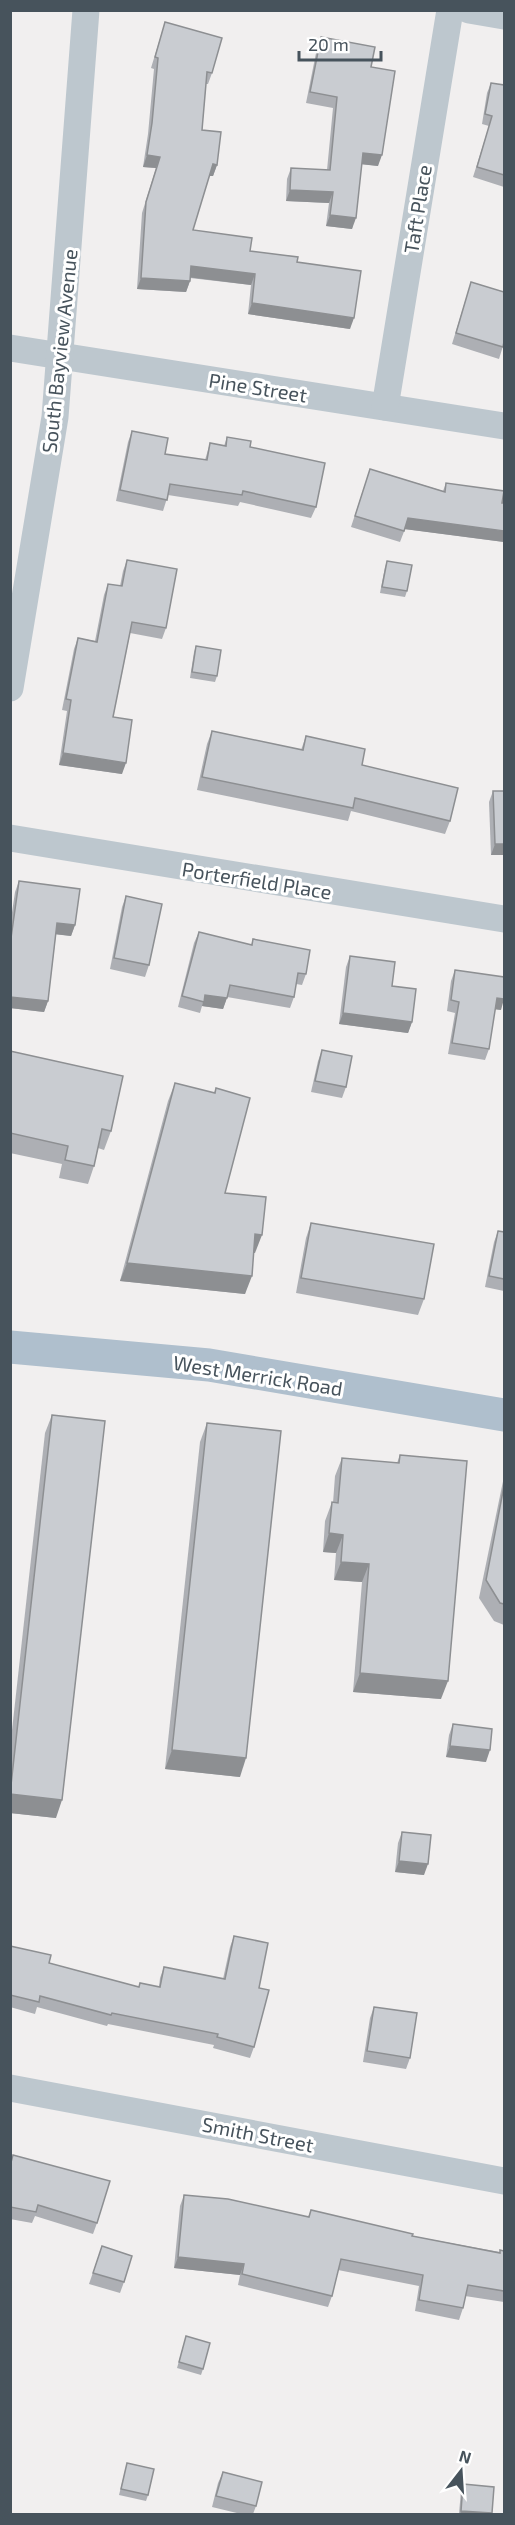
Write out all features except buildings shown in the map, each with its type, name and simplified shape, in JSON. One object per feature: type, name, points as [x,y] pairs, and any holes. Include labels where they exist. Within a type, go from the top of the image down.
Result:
[{"type":"main road","name":"West Merrick Road","points":[[10,1347],[209,1365],[504,1415]]},
{"type":"street","name":"South Bayview Avenue","points":[[10,688],[55,417],[58,355],[72,223],[86,10]]},
{"type":"street","name":"Taft Place","points":[[385,407],[450,10]]},
{"type":"street","points":[[469,10],[504,16]]},
{"type":"street","name":"Pine Street","points":[[10,348],[504,426]]},
{"type":"street","name":"Porterfield Place","points":[[10,838],[504,919]]},
{"type":"street","name":"Smith Street","points":[[10,2088],[504,2181]]}]
